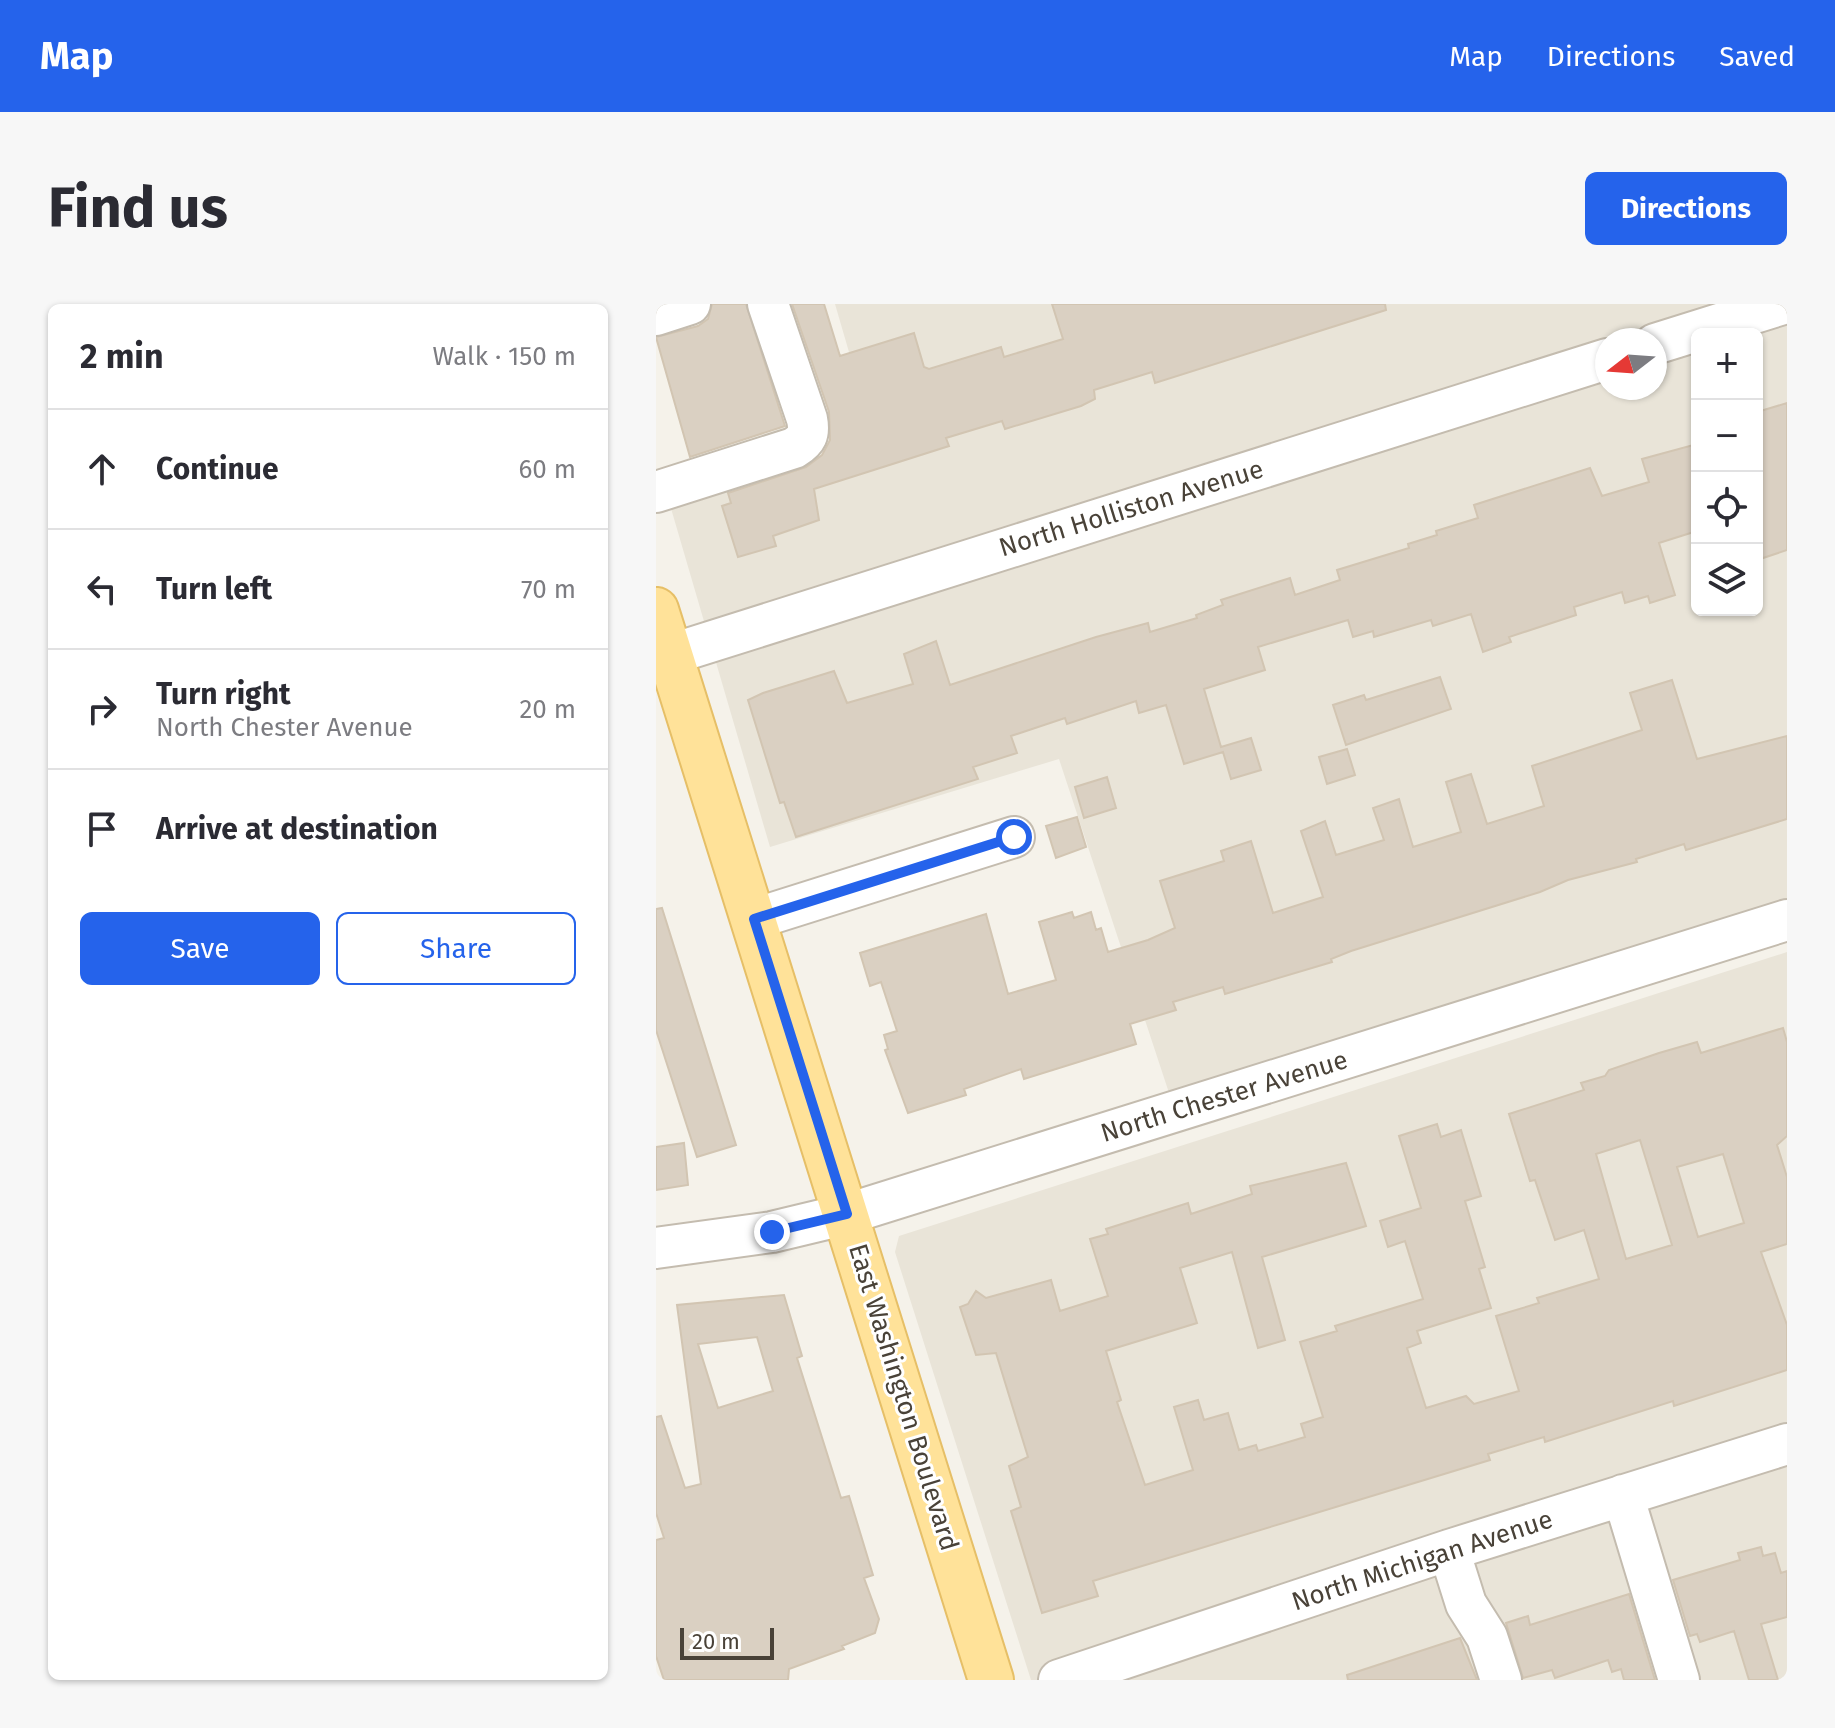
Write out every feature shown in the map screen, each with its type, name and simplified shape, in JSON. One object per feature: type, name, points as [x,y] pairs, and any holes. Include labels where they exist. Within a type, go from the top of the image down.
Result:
[{"type":"main road","name":"East Washington Boulevard","points":[[656,610],[663,656],[754,919],[991,1680]]},
{"type":"street","points":[[656,315],[690,304]]},
{"type":"street","points":[[656,492],[794,448],[804,441],[809,431],[807,419],[768,304]]},
{"type":"street","points":[[1667,340],[1783,304]]},
{"type":"street","name":"North Holliston Avenue","points":[[663,656],[1595,363]]},
{"type":"street","points":[[754,919],[1014,837]]},
{"type":"street","name":"North Chester Avenue","points":[[656,1248],[772,1232],[847,1214],[1787,920]]},
{"type":"street","name":"North Michigan Avenue","points":[[1059,1680],[1449,1550],[1787,1444]]},
{"type":"street","points":[[1623,1495],[1679,1680]]},
{"type":"street","points":[[1449,1550],[1466,1604],[1487,1637],[1501,1680]]},
{"type":"shaded area","points":[[835,304],[1787,304],[1787,905],[1171,1099],[1059,759],[770,847],[670,505],[874,438]]},
{"type":"shaded area","points":[[1787,952],[1787,1680],[1031,1680],[895,1252],[899,1236]]},
{"type":"building","points":[[712,304],[746,304],[785,426],[690,457],[656,337],[698,326],[708,319]]},
{"type":"building","points":[[792,304],[824,304],[840,356],[914,333],[924,367],[929,369],[1001,347],[1004,357],[1063,339],[1052,304],[1385,304],[1386,310],[1155,383],[1152,372],[1094,390],[1095,399],[1081,406],[1005,429],[1002,421],[946,438],[949,446],[814,489],[819,520],[773,536],[776,546],[738,557],[722,506],[731,503],[728,493],[806,467],[822,455],[830,440],[829,412]]},
{"type":"building","points":[[1787,403],[1787,550],[1763,558],[1763,472],[1763,410]]},
{"type":"building","points":[[1691,446],[1691,533],[1659,543],[1675,595],[1650,603],[1648,596],[1625,603],[1622,592],[1574,607],[1576,615],[1509,637],[1511,642],[1483,652],[1471,614],[1433,626],[1431,620],[1374,637],[1373,631],[1353,637],[1348,620],[1258,647],[1265,670],[1204,689],[1221,747],[1251,738],[1261,770],[1231,779],[1223,752],[1184,764],[1166,705],[1139,713],[1136,701],[1067,724],[1065,718],[1011,736],[1017,753],[973,767],[978,779],[796,837],[784,802],[780,803],[748,700],[763,693],[834,671],[847,703],[913,684],[904,654],[936,641],[950,685],[1096,637],[1148,623],[1150,632],[1197,618],[1196,615],[1223,605],[1221,600],[1290,578],[1295,595],[1340,580],[1337,570],[1409,548],[1408,544],[1437,535],[1436,531],[1478,518],[1474,505],[1590,468],[1602,496],[1649,482],[1642,459]]},
{"type":"building","points":[[1440,677],[1451,709],[1346,745],[1333,705],[1364,695],[1366,700]]},
{"type":"building","points":[[1672,680],[1697,759],[1787,736],[1787,819],[1686,850],[1684,844],[1636,859],[1637,862],[1568,880],[1540,892],[1351,951],[1331,959],[1332,962],[1225,994],[1223,987],[1173,1002],[1176,1010],[1130,1024],[1136,1044],[1024,1079],[1021,1069],[964,1089],[966,1095],[908,1113],[885,1050],[888,1049],[884,1035],[897,1031],[881,982],[870,986],[860,953],[986,914],[1008,994],[1056,980],[1039,922],[1072,912],[1074,918],[1091,912],[1096,930],[1101,928],[1108,952],[1148,940],[1175,928],[1160,881],[1224,861],[1221,851],[1251,841],[1273,913],[1323,897],[1301,831],[1325,821],[1336,855],[1384,840],[1373,808],[1399,799],[1413,847],[1461,832],[1446,782],[1471,774],[1487,824],[1544,806],[1532,766],[1642,730],[1630,693]]},
{"type":"building","points":[[1347,749],[1355,775],[1327,784],[1319,757]]},
{"type":"building","points":[[1107,777],[1116,808],[1084,818],[1075,787]]},
{"type":"building","points":[[1077,817],[1086,847],[1056,858],[1046,826]]},
{"type":"building","points":[[662,908],[736,1145],[697,1157],[656,1030],[656,909]]},
{"type":"building","points":[[1783,1028],[1787,1042],[1787,1136],[1777,1145],[1787,1177],[1787,1244],[1761,1252],[1787,1325],[1787,1370],[1674,1406],[1673,1401],[1545,1442],[1544,1437],[1488,1454],[1490,1460],[1093,1581],[1098,1596],[1042,1613],[1011,1511],[1021,1507],[1009,1466],[1028,1457],[996,1353],[976,1355],[960,1307],[968,1304],[976,1291],[986,1298],[1051,1280],[1060,1311],[1108,1296],[1090,1239],[1108,1234],[1106,1229],[1188,1203],[1191,1214],[1252,1194],[1250,1186],[1346,1163],[1366,1226],[1262,1257],[1285,1340],[1258,1348],[1232,1252],[1180,1268],[1197,1323],[1106,1351],[1121,1400],[1117,1402],[1145,1485],[1193,1470],[1174,1407],[1198,1400],[1204,1420],[1228,1413],[1239,1450],[1256,1445],[1258,1451],[1305,1437],[1301,1424],[1323,1417],[1300,1342],[1337,1331],[1335,1326],[1423,1299],[1405,1241],[1388,1247],[1380,1221],[1421,1208],[1399,1136],[1437,1124],[1441,1137],[1461,1130],[1481,1196],[1465,1201],[1485,1267],[1479,1269],[1491,1308],[1417,1331],[1421,1343],[1407,1348],[1426,1408],[1466,1396],[1474,1404],[1519,1391],[1496,1316],[1539,1303],[1537,1298],[1599,1279],[1584,1230],[1555,1240],[1535,1180],[1530,1181],[1509,1114],[1584,1090],[1581,1083],[1659,1053],[1697,1042],[1701,1053]],"holes":[[[1640,1140],[1672,1245],[1626,1259],[1596,1154]],[[1723,1154],[1744,1223],[1698,1237],[1677,1167]]]},
{"type":"building","points":[[684,1143],[688,1185],[656,1190],[656,1147]]},
{"type":"building","points":[[784,1295],[802,1356],[797,1358],[841,1498],[849,1496],[873,1575],[864,1578],[879,1619],[875,1633],[842,1646],[844,1649],[789,1669],[788,1680],[664,1680],[656,1656],[656,1540],[664,1538],[656,1513],[656,1417],[661,1416],[685,1488],[701,1484],[677,1305]],"holes":[[[757,1337],[773,1391],[718,1408],[698,1344]]]},
{"type":"building","points":[[1761,1547],[1763,1556],[1775,1553],[1781,1573],[1787,1571],[1787,1617],[1761,1624],[1778,1680],[1749,1680],[1734,1631],[1700,1642],[1697,1634],[1690,1636],[1673,1580],[1740,1560],[1738,1553]]},
{"type":"building","points":[[1629,1594],[1655,1680],[1624,1680],[1621,1669],[1612,1672],[1608,1660],[1555,1678],[1552,1670],[1523,1678],[1506,1623],[1528,1616],[1530,1625]]},
{"type":"building","points":[[1460,1638],[1477,1680],[1348,1680],[1347,1675]]},
{"type":"route","points":[[772,1232],[847,1214],[754,919],[1014,837]]}]
